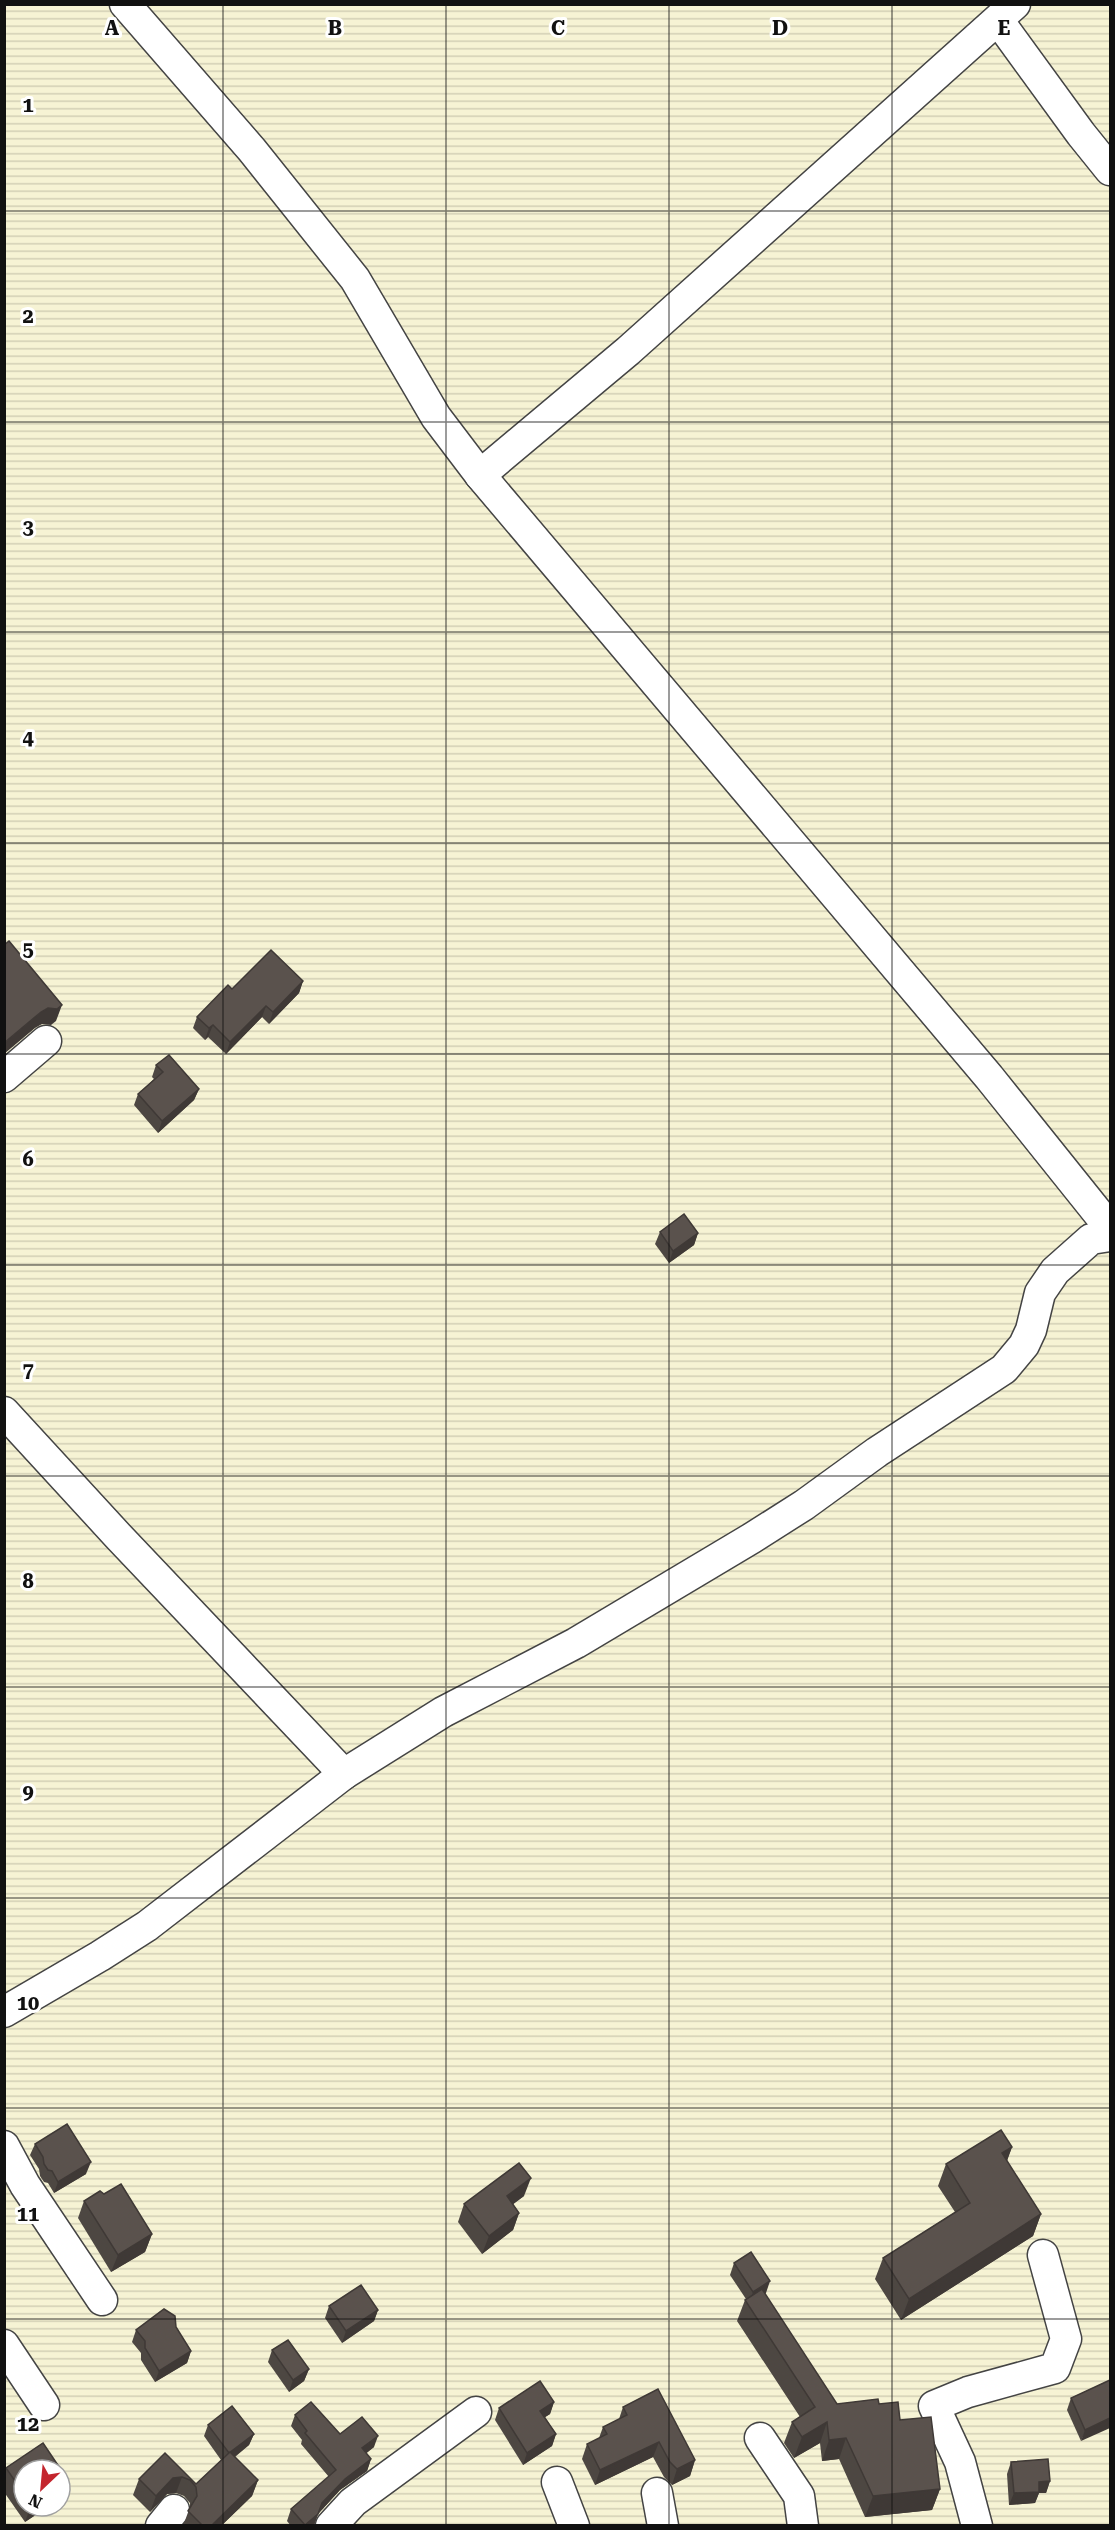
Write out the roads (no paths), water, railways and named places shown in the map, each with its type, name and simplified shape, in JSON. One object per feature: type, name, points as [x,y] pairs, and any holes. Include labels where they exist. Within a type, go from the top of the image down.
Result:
[{"type":"street","points":[[125,4],[252,150],[337,254],[368,298],[436,417],[480,475],[981,1068],[1110,1228]]},
{"type":"street","points":[[480,475],[628,351],[1007,12],[1081,134],[1110,170]]},
{"type":"street","points":[[4,1077],[46,1041]]},
{"type":"street","points":[[4,2012],[147,1926],[344,1774],[443,1712],[576,1643],[752,1538],[877,1452],[1004,1369],[1024,1345],[1031,1330],[1040,1293],[1055,1271],[1091,1239],[1110,1236]]},
{"type":"street","points":[[4,1412],[344,1774]]},
{"type":"street","points":[[4,2146],[25,2185],[102,2301]]},
{"type":"street","points":[[977,2526],[960,2462],[934,2406],[968,2392],[1055,2368],[1066,2339],[1043,2256]]},
{"type":"street","points":[[4,2345],[44,2405]]},
{"type":"street","points":[[331,2526],[353,2502],[476,2412]]},
{"type":"street","points":[[760,2438],[799,2496],[803,2526]]},
{"type":"street","points":[[557,2482],[574,2526]]},
{"type":"street","points":[[657,2493],[663,2526]]}]
